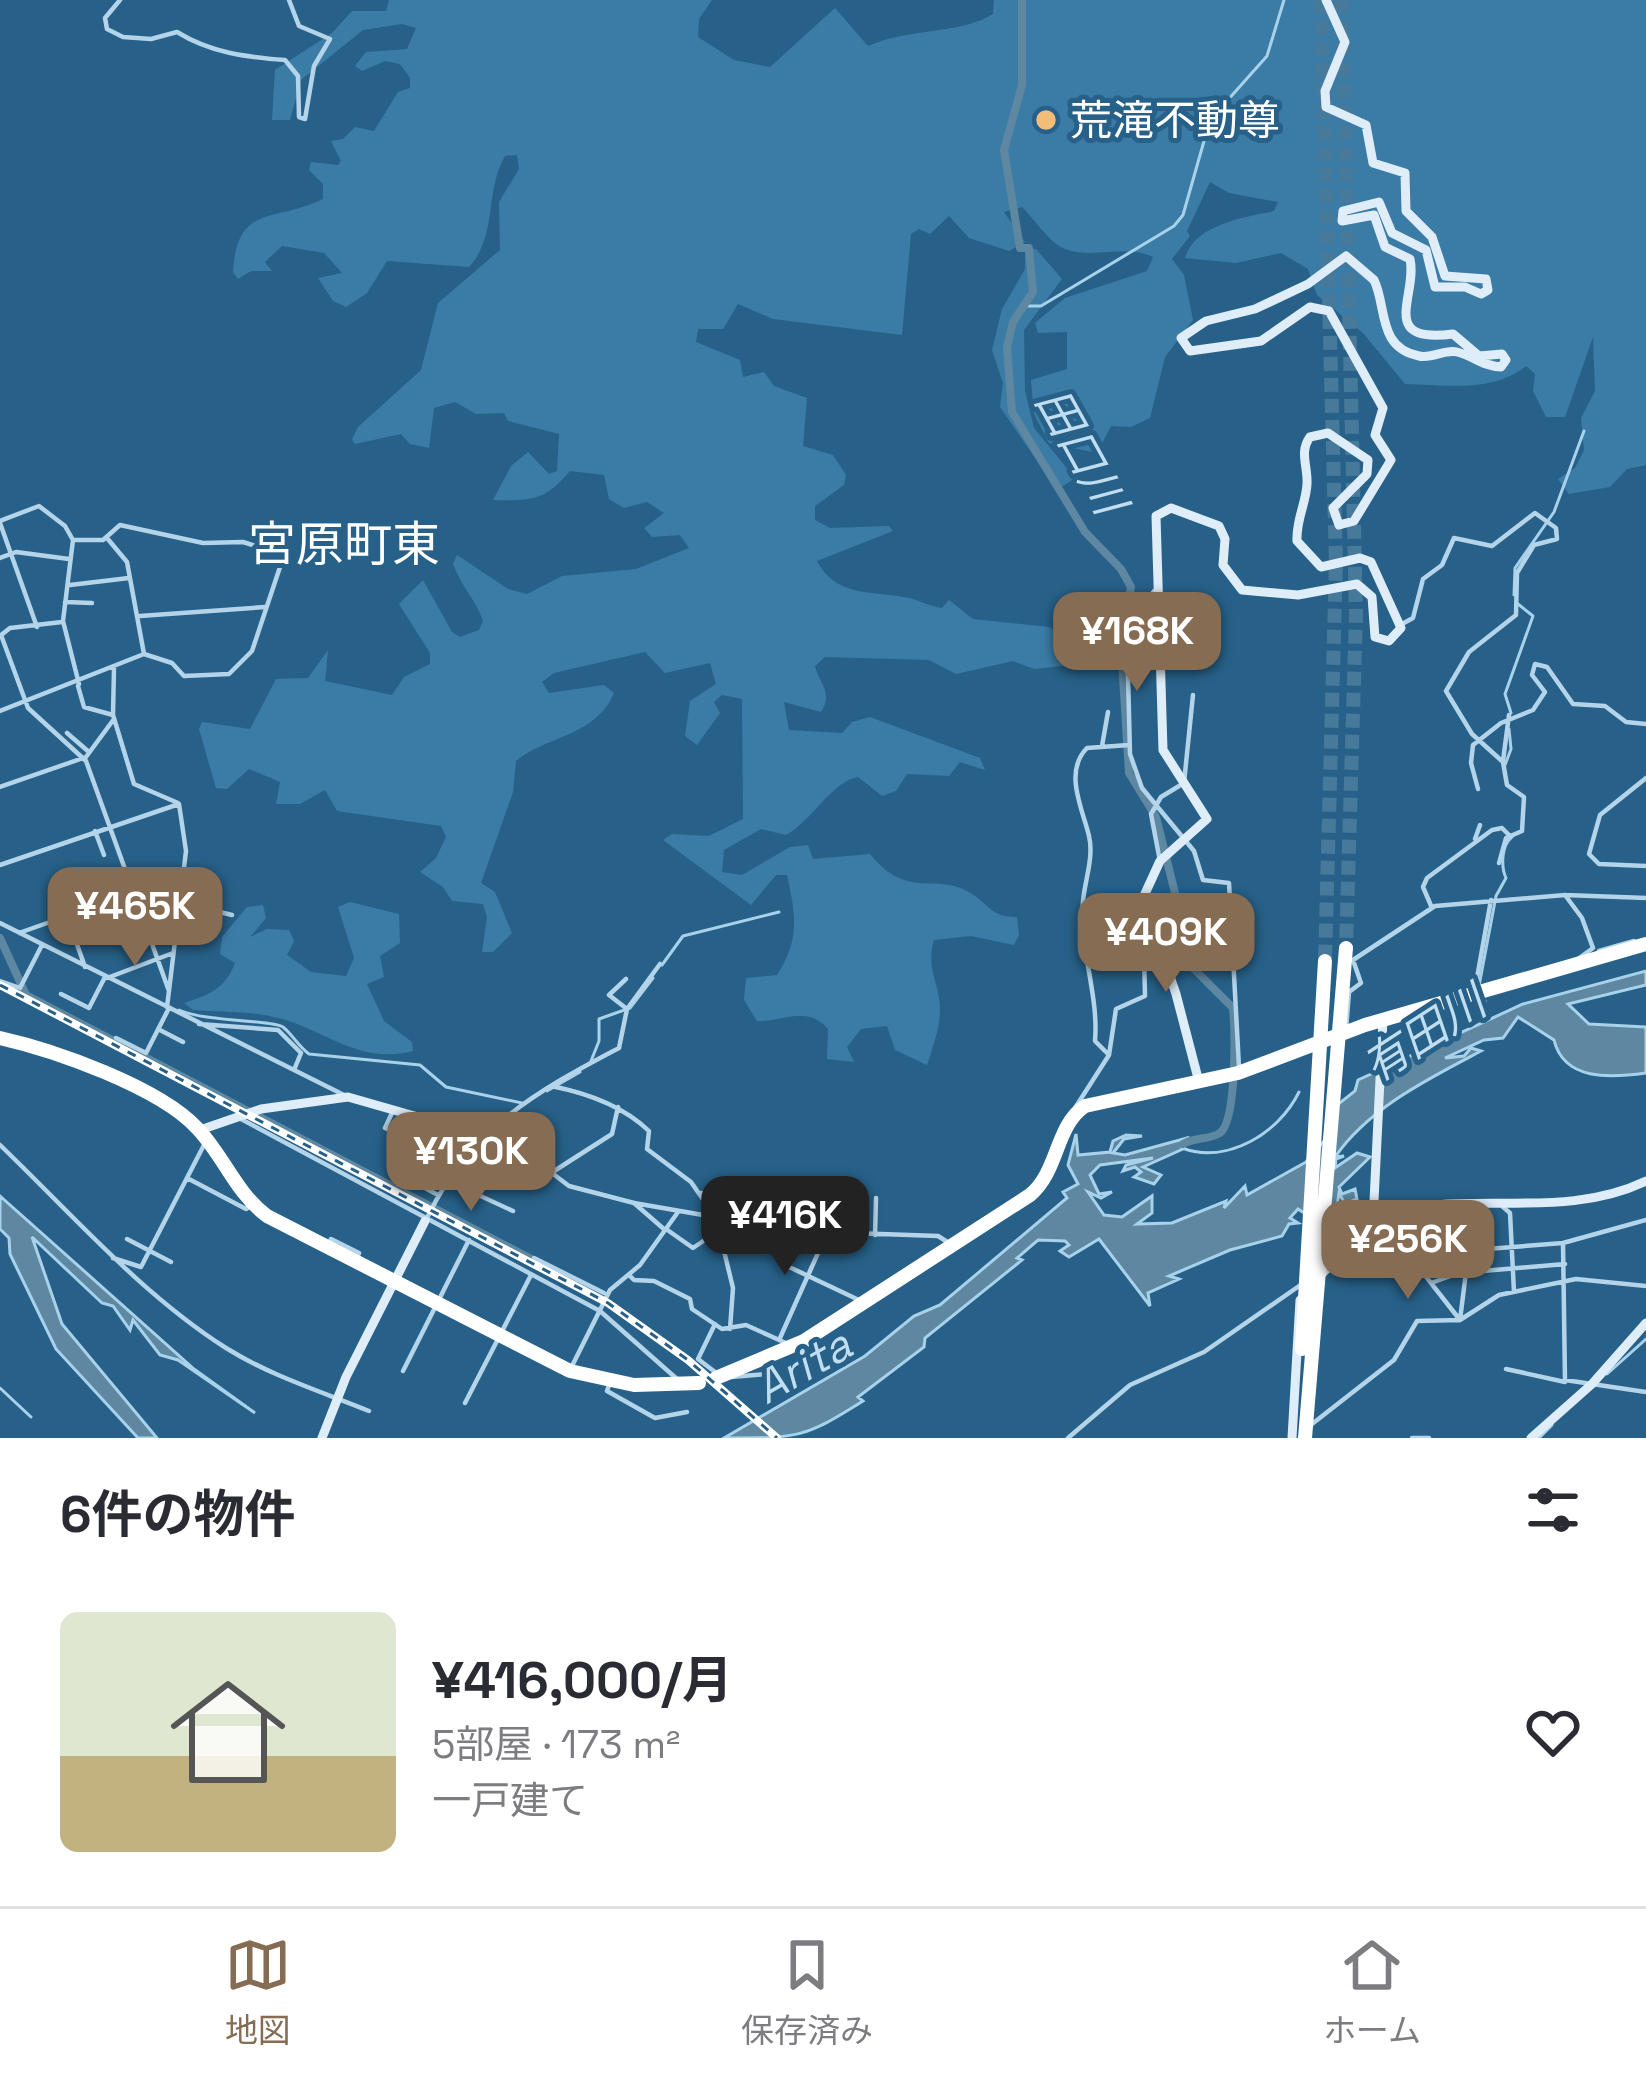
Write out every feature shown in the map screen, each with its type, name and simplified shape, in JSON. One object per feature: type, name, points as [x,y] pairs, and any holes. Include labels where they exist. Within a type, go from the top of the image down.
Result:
[{"type":"highway","points":[[720,1377],[746,1370],[786,1343],[866,1303],[1042,1184],[1075,1113],[1103,1101],[1234,1074],[1346,1034],[1383,1027],[1646,941]]},
{"type":"highway","points":[[1304,1436],[1345,951]]},
{"type":"highway","points":[[1304,1436],[1325,965]]},
{"type":"highway","points":[[0,1038],[52,1051],[163,1103],[203,1135],[252,1205],[499,1338],[570,1371],[610,1382],[699,1383]]},
{"type":"street","points":[[120,0],[105,17],[107,29],[123,37],[177,32],[194,45],[232,49],[244,58],[285,60],[298,76],[298,117],[304,119],[314,66],[330,39],[298,26],[289,0]]},
{"type":"street","points":[[1327,0],[1346,42],[1325,91],[1326,106],[1366,125],[1373,164],[1405,173],[1406,211],[1432,237],[1445,276],[1486,278],[1488,290],[1438,289],[1424,248],[1392,233],[1379,202],[1343,211],[1342,221],[1374,215],[1385,247],[1410,260],[1404,306],[1417,332],[1429,339],[1453,334],[1476,354],[1502,354],[1506,363],[1482,366],[1454,352],[1422,357],[1406,351],[1380,320],[1374,280],[1346,256],[1310,284],[1256,309],[1206,321],[1181,340],[1190,351],[1250,344],[1310,308],[1329,311],[1383,408],[1375,435],[1390,462],[1354,521],[1339,525],[1333,508],[1366,474],[1368,460],[1328,433],[1310,437],[1304,448],[1307,488],[1296,514],[1297,543],[1321,567],[1362,558],[1371,562],[1401,625]]},
{"type":"street","points":[[37,627],[0,522],[39,506],[65,526],[73,540],[63,621],[84,707],[114,717]]},
{"type":"street","points":[[1198,1082],[1177,994],[1143,898],[1164,856],[1204,825],[1207,817],[1163,750],[1154,521],[1161,510],[1172,508],[1221,528],[1223,565],[1238,588],[1302,595],[1357,584],[1372,597],[1371,625],[1377,638],[1392,640],[1414,616],[1420,585],[1442,566],[1454,538],[1492,546],[1535,513],[1556,528],[1555,542],[1534,545],[1518,568],[1516,615],[1469,652],[1447,686],[1446,696],[1478,740],[1503,762]]},
{"type":"street","points":[[0,711],[78,684],[114,668],[122,659],[144,654],[172,663],[184,676],[229,674],[252,651],[257,628],[267,618],[266,607],[283,554],[243,542],[155,535],[120,525],[107,538],[73,540]]},
{"type":"street","points":[[107,538],[124,554],[144,654]]},
{"type":"street","points":[[0,558],[11,554],[69,559]]},
{"type":"street","points":[[67,586],[129,578]]},
{"type":"street","points":[[1159,586],[1134,617],[1121,648],[1129,745],[1139,783],[1154,807],[1185,838],[1198,859],[1202,879],[1229,883],[1234,1074]]},
{"type":"street","points":[[64,602],[92,603]]},
{"type":"street","points":[[140,616],[266,607]]},
{"type":"street","points":[[1134,617],[1158,633]]},
{"type":"street","points":[[63,621],[8,628],[0,636],[25,703],[86,755]]},
{"type":"street","points":[[1478,789],[1470,757],[1478,740],[1508,718],[1538,705],[1544,688],[1531,670],[1540,663],[1573,704],[1605,706],[1626,722],[1646,724]]},
{"type":"street","points":[[114,668],[114,717],[136,786],[179,804]]},
{"type":"street","points":[[1154,807],[1184,783],[1193,695]]},
{"type":"street","points":[[1102,746],[1108,712]]},
{"type":"street","points":[[0,787],[86,755],[114,717]]},
{"type":"street","points":[[1499,863],[1510,836],[1522,831],[1524,801],[1517,788],[1505,783],[1508,718]]},
{"type":"street","points":[[67,733],[86,755],[169,991]]},
{"type":"street","points":[[1108,1055],[1095,1041],[1097,1018],[1084,956],[1083,908],[1090,856],[1077,777],[1082,753],[1129,745]]},
{"type":"street","points":[[1646,778],[1600,815],[1589,854],[1595,863],[1646,866]]},
{"type":"street","points":[[0,865],[179,804]]},
{"type":"street","points":[[116,1038],[146,1053],[168,1008],[186,845],[179,804]]},
{"type":"street","points":[[1154,807],[1164,856]]},
{"type":"street","points":[[1472,843],[1480,824]]},
{"type":"street","points":[[1432,908],[1425,882],[1472,843],[1499,828],[1510,836]]},
{"type":"street","points":[[95,831],[104,855]]},
{"type":"street","points":[[19,933],[183,875]]},
{"type":"street","points":[[1346,1034],[1349,992],[1361,982],[1353,961],[1432,908],[1565,895],[1646,898]]},
{"type":"street","points":[[1565,895],[1582,918],[1593,948],[1577,961]]},
{"type":"street","points":[[1075,1113],[1087,1082],[1108,1055],[1117,1009],[1145,996],[1144,953],[1130,902],[1143,898]]},
{"type":"street","points":[[1475,996],[1491,900]]},
{"type":"street","points":[[179,902],[232,915]]},
{"type":"street","points":[[68,916],[85,967]]},
{"type":"street","points":[[0,923],[348,1097],[523,1151],[569,1186],[678,1212],[760,1225],[827,1233],[938,1236],[952,1247]]},
{"type":"street","points":[[0,980],[20,988],[42,945]]},
{"type":"street","points":[[62,994],[89,1008],[106,977],[173,953]]},
{"type":"street","points":[[322,1438],[335,1401],[446,1179],[463,1155],[525,1098],[619,1048],[627,1009],[660,964]]},
{"type":"street","points":[[626,979],[609,995],[627,1009]]},
{"type":"street","points":[[200,1024],[279,1030],[301,1054],[294,1071]]},
{"type":"street","points":[[1304,1436],[1301,1298],[1367,1232],[1374,1214],[1383,1027]]},
{"type":"street","points":[[233,1041],[240,1028]]},
{"type":"street","points":[[158,1029],[183,1042]]},
{"type":"street","points":[[551,1086],[618,1107],[649,1131],[647,1149],[700,1193],[716,1218],[733,1288],[730,1329]]},
{"type":"street","points":[[113,1258],[140,1267],[187,1178],[203,1135],[266,1107],[348,1097]]},
{"type":"street","points":[[550,1174],[612,1134],[618,1107]]},
{"type":"street","points":[[395,1108],[385,1129],[463,1155]]},
{"type":"street","points":[[424,1117],[410,1139],[400,1176],[438,1195]]},
{"type":"street","points":[[414,1167],[424,1117]]},
{"type":"street","points":[[239,1118],[600,1311],[646,1347],[679,1384]]},
{"type":"street","points":[[432,1173],[448,1125]]},
{"type":"street","points":[[0,1145],[113,1258],[229,1349],[277,1376],[369,1412]]},
{"type":"street","points":[[402,1164],[513,1211]]},
{"type":"street","points":[[187,1178],[246,1209],[252,1205]]},
{"type":"street","points":[[1068,1438],[1130,1384],[1204,1352],[1293,1293],[1327,1259],[1340,1234],[1374,1214],[1485,1204],[1585,1202],[1646,1181]]},
{"type":"street","points":[[700,1193],[749,1200],[761,1209],[760,1225]]},
{"type":"street","points":[[875,1198],[875,1235]]},
{"type":"street","points":[[634,1203],[693,1248],[718,1232]]},
{"type":"street","points":[[1460,1320],[1466,1272],[1461,1208],[1485,1204],[1509,1208],[1514,1292]]},
{"type":"street","points":[[570,1371],[607,1294],[629,1275],[678,1212]]},
{"type":"street","points":[[1409,1255],[1464,1247],[1563,1243],[1646,1220]]},
{"type":"street","points":[[1398,1222],[1409,1255],[1460,1320]]},
{"type":"street","points":[[629,1275],[634,1280],[657,1282],[690,1299],[692,1309],[715,1324],[730,1329],[746,1325],[786,1343],[827,1233]]},
{"type":"street","points":[[127,1239],[170,1262]]},
{"type":"street","points":[[403,1371],[470,1240]]},
{"type":"street","points":[[1563,1243],[1569,1382]]},
{"type":"street","points":[[534,1258],[607,1294]]},
{"type":"street","points":[[1431,1283],[1466,1272],[1565,1264]]},
{"type":"street","points":[[785,1265],[866,1303]]},
{"type":"street","points":[[465,1403],[532,1274]]},
{"type":"street","points":[[1304,1436],[1394,1360],[1414,1322],[1460,1320],[1492,1298],[1566,1281],[1646,1286]]},
{"type":"street","points":[[1532,1438],[1592,1384],[1646,1323]]},
{"type":"street","points":[[715,1324],[698,1359],[713,1372],[740,1364],[746,1370]]},
{"type":"street","points":[[1506,1369],[1646,1392]]},
{"type":"street","points":[[720,1377],[767,1374]]},
{"type":"street","points":[[610,1382],[607,1391],[655,1418],[687,1412]]},
{"type":"street","points":[[1412,1438],[1429,1438]]},
{"type":"shaded area","points":[[389,0],[712,0],[699,19],[698,37],[734,60],[770,67],[835,8],[868,46],[980,20],[993,14],[994,0],[1646,0],[1646,465],[1627,469],[1610,487],[1569,494],[1558,479],[1575,468],[1584,450],[1581,418],[1595,391],[1593,337],[1565,417],[1546,417],[1533,391],[1535,374],[1526,366],[1484,384],[1405,384],[1363,333],[1317,295],[1308,269],[1281,253],[1236,263],[1185,258],[1209,230],[1274,211],[1278,202],[1229,193],[1210,182],[1187,231],[1190,236],[1172,259],[1184,275],[1193,320],[1165,357],[1150,418],[1131,427],[1111,426],[1097,453],[1049,443],[1034,414],[1031,380],[1067,369],[1067,332],[1038,333],[1035,323],[1065,298],[1147,271],[1153,257],[1129,251],[1067,250],[1022,207],[1004,212],[1025,242],[1009,251],[969,238],[949,216],[930,234],[919,229],[911,234],[902,335],[773,319],[738,304],[723,329],[698,329],[696,342],[740,360],[743,377],[764,372],[774,386],[807,398],[803,446],[833,455],[846,475],[844,485],[815,506],[815,520],[830,528],[889,526],[893,531],[817,561],[824,572],[854,590],[942,608],[949,600],[973,619],[1049,627],[1084,646],[1089,663],[1034,669],[1013,661],[956,674],[929,660],[825,657],[815,666],[826,693],[825,705],[821,712],[784,702],[789,730],[842,733],[852,722],[870,717],[980,758],[985,770],[960,762],[949,776],[907,774],[896,791],[882,796],[858,777],[849,780],[786,835],[761,829],[724,850],[722,872],[742,875],[790,847],[808,845],[813,859],[870,854],[896,877],[955,886],[995,912],[1017,917],[1019,935],[1014,945],[971,936],[934,940],[931,963],[940,1015],[927,1065],[895,1050],[887,1026],[861,1029],[847,1047],[854,1062],[827,1059],[828,1029],[811,1017],[757,1021],[744,1000],[746,978],[777,975],[790,950],[794,915],[787,875],[776,875],[751,905],[663,840],[672,834],[709,836],[743,819],[742,699],[722,695],[714,702],[720,713],[697,745],[685,736],[690,701],[716,684],[710,663],[665,673],[645,652],[554,673],[542,682],[549,693],[604,685],[614,693],[595,719],[516,761],[513,792],[481,883],[495,892],[512,933],[493,952],[482,952],[487,917],[483,904],[452,901],[443,887],[420,872],[436,858],[446,837],[441,826],[337,811],[325,790],[300,804],[276,804],[280,782],[249,769],[227,789],[216,788],[199,729],[202,722],[250,729],[276,679],[308,678],[328,650],[325,681],[392,695],[404,677],[430,664],[430,653],[399,604],[423,580],[452,632],[460,637],[479,630],[483,621],[453,564],[457,555],[508,589],[527,594],[562,576],[636,569],[689,548],[680,535],[652,537],[644,528],[664,513],[647,502],[624,508],[609,499],[604,475],[570,471],[536,497],[493,500],[511,466],[528,452],[549,474],[557,471],[559,434],[508,421],[504,413],[476,414],[455,402],[434,408],[429,448],[410,444],[401,434],[355,444],[352,439],[358,427],[421,370],[438,303],[500,250],[499,202],[519,169],[517,155],[505,156],[499,170],[484,241],[469,267],[387,261],[367,293],[346,307],[333,301],[318,278],[342,273],[324,253],[282,246],[265,262],[272,271],[251,271],[238,279],[233,272],[236,250],[250,225],[323,199],[323,184],[309,170],[311,162],[338,165],[341,161],[331,141],[343,139],[355,127],[374,131],[398,92],[410,88],[410,78],[400,64],[385,61],[362,71],[355,66],[366,52],[407,49],[416,28],[402,24],[363,30],[301,80],[290,120],[272,120],[275,70],[332,33],[352,11],[386,11]]},
{"type":"shaded area","points":[[1036,249],[1062,279],[1024,330],[1025,391],[1034,428],[1075,478],[1057,490],[1000,407],[1003,383],[992,350],[1002,309],[1025,269],[1025,250]]},
{"type":"shaded area","points":[[350,902],[399,914],[400,943],[380,956],[384,977],[367,984],[384,1021],[412,1042],[413,1051],[374,1053],[269,1016],[193,1010],[184,1003],[208,994],[226,979],[235,963],[220,954],[222,937],[247,907],[263,905],[266,918],[250,937],[267,929],[289,930],[294,941],[287,955],[311,972],[346,976],[354,958],[338,907]]},
{"type":"shaded area","points":[[1646,971],[1646,985],[1568,1004],[1589,1024],[1646,1027],[1646,1073],[1604,1076],[1578,1070],[1559,1053],[1554,1040],[1518,1017],[1503,1038],[1484,1040],[1445,1058],[1464,1056],[1471,1048],[1481,1051],[1400,1096],[1349,1140],[1335,1157],[1344,1156],[1336,1159],[1335,1168],[1357,1153],[1370,1157],[1339,1187],[1342,1194],[1355,1189],[1357,1199],[1345,1204],[1339,1193],[1337,1206],[1312,1218],[1298,1209],[1290,1218],[1298,1223],[1289,1224],[1282,1236],[1230,1250],[1169,1276],[1179,1279],[1148,1293],[1150,1306],[1099,1239],[1069,1257],[1060,1251],[1069,1245],[1065,1241],[1038,1240],[1017,1258],[1022,1260],[925,1338],[924,1347],[858,1397],[863,1401],[800,1433],[724,1438],[865,1356],[914,1316],[940,1305],[1067,1198],[1063,1192],[1078,1184],[1068,1165],[1076,1134],[1078,1155],[1110,1152],[1113,1141],[1126,1135],[1142,1136],[1124,1139],[1113,1153],[1125,1155],[1187,1138],[1183,1149],[1143,1167],[1161,1175],[1154,1184],[1134,1177],[1141,1172],[1135,1167],[1123,1171],[1126,1165],[1153,1158],[1100,1165],[1090,1175],[1099,1194],[1112,1192],[1101,1198],[1088,1192],[1104,1215],[1122,1217],[1152,1196],[1152,1213],[1137,1224],[1172,1223],[1226,1201],[1224,1208],[1245,1186],[1247,1195],[1306,1162],[1324,1141],[1332,1109],[1355,1091],[1358,1080],[1523,1004]]},
{"type":"shaded area","points":[[0,1196],[194,1369],[255,1413],[178,1360],[160,1355],[133,1320],[130,1330],[113,1306],[102,1303],[32,1237],[62,1324],[157,1438],[138,1438],[56,1349],[10,1254],[9,1238],[0,1229]]},
{"type":"waterway","name":"田口川","points":[[1022,0],[1022,85],[1004,150],[1020,248],[1029,248],[1033,292],[1013,322],[1007,347],[1012,412],[1085,532],[1121,569],[1131,587],[1121,645],[1129,773],[1156,817],[1194,969],[1233,1008],[1234,1074],[1226,1125],[1216,1135],[1183,1144]]},
{"type":"waterway","points":[[1025,306],[1041,306],[1174,226],[1183,215],[1210,120],[1267,56],[1284,0]]},
{"type":"waterway","points":[[1514,595],[1515,568],[1554,512],[1584,431]]},
{"type":"waterway","points":[[1511,713],[1505,694],[1533,616],[1518,604]]},
{"type":"waterway","points":[[1505,765],[1511,749],[1509,729]]},
{"type":"waterway","name":"有田川","points":[[1479,986],[1496,896],[1506,878],[1504,851],[1512,837]]},
{"type":"waterway","points":[[662,965],[683,936],[779,912]]},
{"type":"waterway","points":[[0,938],[26,995],[537,1262]]},
{"type":"waterway","points":[[591,1061],[599,1041],[599,1019],[630,1008],[653,978]]},
{"type":"waterway","name":"有田川","points":[[1482,1022],[1485,1001]]},
{"type":"waterway","points":[[179,1010],[277,1025],[309,1054],[420,1065],[446,1087],[522,1103]]},
{"type":"waterway","points":[[547,1091],[580,1072]]},
{"type":"waterway","points":[[1182,1148],[1216,1152],[1250,1142],[1279,1120],[1299,1092]]},
{"type":"waterway","points":[[1607,1374],[1646,1339]]},
{"type":"waterway","points":[[0,1388],[31,1417]]},
{"type":"waterway","points":[[1539,1438],[1552,1425]]},
{"type":"tunnel","points":[[1321,0],[1336,562],[1325,961]]},
{"type":"tunnel","points":[[1342,0],[1356,613],[1346,948]]},
{"type":"railway","points":[[0,985],[608,1303],[688,1360],[777,1438]]},
{"type":"place","name":"荒滝不動尊","points":[[1046,120]]},
{"type":"district","name":"宮原町東","points":[[344,544]]},
{"type":"water label","name":"Arita","points":[[803,1366]]}]
